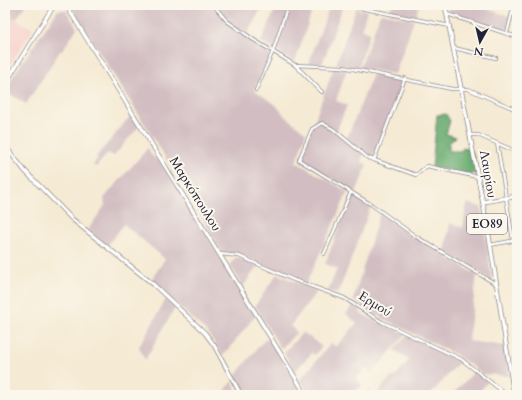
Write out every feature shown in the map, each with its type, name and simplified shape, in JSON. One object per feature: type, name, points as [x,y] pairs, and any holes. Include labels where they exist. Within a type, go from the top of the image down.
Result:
[{"type":"main road","points":[[5,84],[54,5]]},
{"type":"main road","name":"Μαρκόπουλου","points":[[66,5],[306,395]]},
{"type":"main road","name":"Λαυρίου","points":[[445,5],[483,202],[514,395]]},
{"type":"main road","points":[[5,147],[25,171],[72,219],[153,284],[205,333],[214,345],[241,395]]},
{"type":"main road","points":[[483,202],[517,196]]},
{"type":"street","points":[[256,90],[273,51],[288,5]]},
{"type":"street","points":[[345,5],[357,6],[450,26]]},
{"type":"street","points":[[507,34],[514,5]]},
{"type":"street","points":[[214,6],[237,28],[295,65],[322,92]]},
{"type":"street","points":[[447,14],[480,23],[517,37]]},
{"type":"street","points":[[513,14],[517,15]]},
{"type":"street","points":[[454,48],[496,58]]},
{"type":"street","points":[[295,65],[343,67],[405,78],[452,89],[462,88],[476,92],[517,110]]},
{"type":"street","points":[[374,160],[405,78]]},
{"type":"street","points":[[478,177],[427,166],[416,175],[368,158],[326,124],[317,125],[312,129],[300,158],[300,162],[372,205],[411,234],[497,285]]},
{"type":"street","points":[[471,135],[478,135],[517,152]]},
{"type":"street","points":[[497,143],[513,240]]},
{"type":"street","points":[[324,254],[351,192]]},
{"type":"street","points":[[490,245],[517,240]]},
{"type":"street","name":"Ερμού","points":[[220,254],[239,256],[294,280],[344,298],[382,322],[461,359],[507,395]]},
{"type":"shaded area","points":[[5,5],[26,5],[16,19],[5,13]]},
{"type":"shaded area","points":[[70,5],[212,5],[217,12],[219,10],[217,5],[263,5],[246,36],[272,52],[254,90],[276,105],[284,115],[306,133],[296,162],[348,192],[306,284],[241,255],[222,253],[194,203]]},
{"type":"shaded area","points":[[277,5],[314,5],[295,62],[261,42]]},
{"type":"shaded area","points":[[330,5],[343,6],[323,62],[321,64],[317,63],[308,65]]},
{"type":"shaded area","points":[[392,5],[419,5],[415,18],[390,13]]},
{"type":"shaded area","points":[[448,5],[475,5],[512,17],[507,31],[449,13]]},
{"type":"shaded area","points":[[356,8],[367,11],[361,29],[370,33],[358,68],[336,64]]},
{"type":"shaded area","points":[[58,10],[66,10],[77,28],[62,51],[60,51],[26,104],[5,91],[5,88]]},
{"type":"shaded area","points":[[5,13],[33,29],[5,73]]},
{"type":"shaded area","points":[[382,13],[414,20],[395,74],[360,68],[380,14]]},
{"type":"shaded area","points":[[334,67],[347,69],[336,101],[347,105],[337,130],[347,138],[373,74],[404,80],[373,158],[364,153],[361,161],[367,165],[356,193],[300,160]]},
{"type":"shaded area","points":[[132,114],[139,126],[114,156],[108,153],[96,167],[93,165],[98,158],[96,157]]},
{"type":"shaded area","points":[[148,148],[152,156],[162,163],[256,315],[223,356],[208,333],[151,280],[165,259],[124,224],[107,246],[88,230],[105,205],[104,198]]},
{"type":"shaded area","points":[[352,194],[363,200],[364,205],[371,206],[338,294],[328,291],[337,269],[325,264]]},
{"type":"shaded area","points":[[467,203],[481,207],[492,280],[445,252],[450,223],[463,228]]},
{"type":"shaded area","points":[[380,213],[401,229],[477,275],[468,341],[506,346],[510,376],[483,374],[455,354],[382,318],[353,300]]},
{"type":"shaded area","points":[[236,257],[258,265],[243,287],[230,265]]},
{"type":"shaded area","points":[[277,274],[317,291],[290,326],[297,332],[281,349],[255,306]]},
{"type":"shaded area","points":[[166,299],[175,308],[145,360],[139,347]]},
{"type":"shaded area","points":[[353,305],[360,309],[361,314],[406,334],[372,373],[365,368],[356,379],[362,385],[352,395],[310,395],[300,380],[331,343],[336,347],[357,323],[346,314]]},
{"type":"shaded area","points":[[303,332],[322,347],[315,355],[312,353],[295,371],[284,353]]},
{"type":"shaded area","points":[[407,335],[461,360],[430,395],[375,395],[392,376],[394,378],[409,360],[394,350]]},
{"type":"shaded area","points":[[269,338],[304,395],[243,395],[234,377],[265,339]]},
{"type":"shaded area","points":[[475,371],[488,381],[477,395],[452,395]]},
{"type":"shaded area","points":[[232,381],[239,395],[222,395]]},
{"type":"shaded area","points":[[369,390],[375,395],[364,395]]},
{"type":"green space","points":[[446,114],[450,121],[446,134],[456,137],[449,143],[449,151],[460,151],[463,148],[472,151],[477,172],[471,175],[432,167],[437,115]]}]
